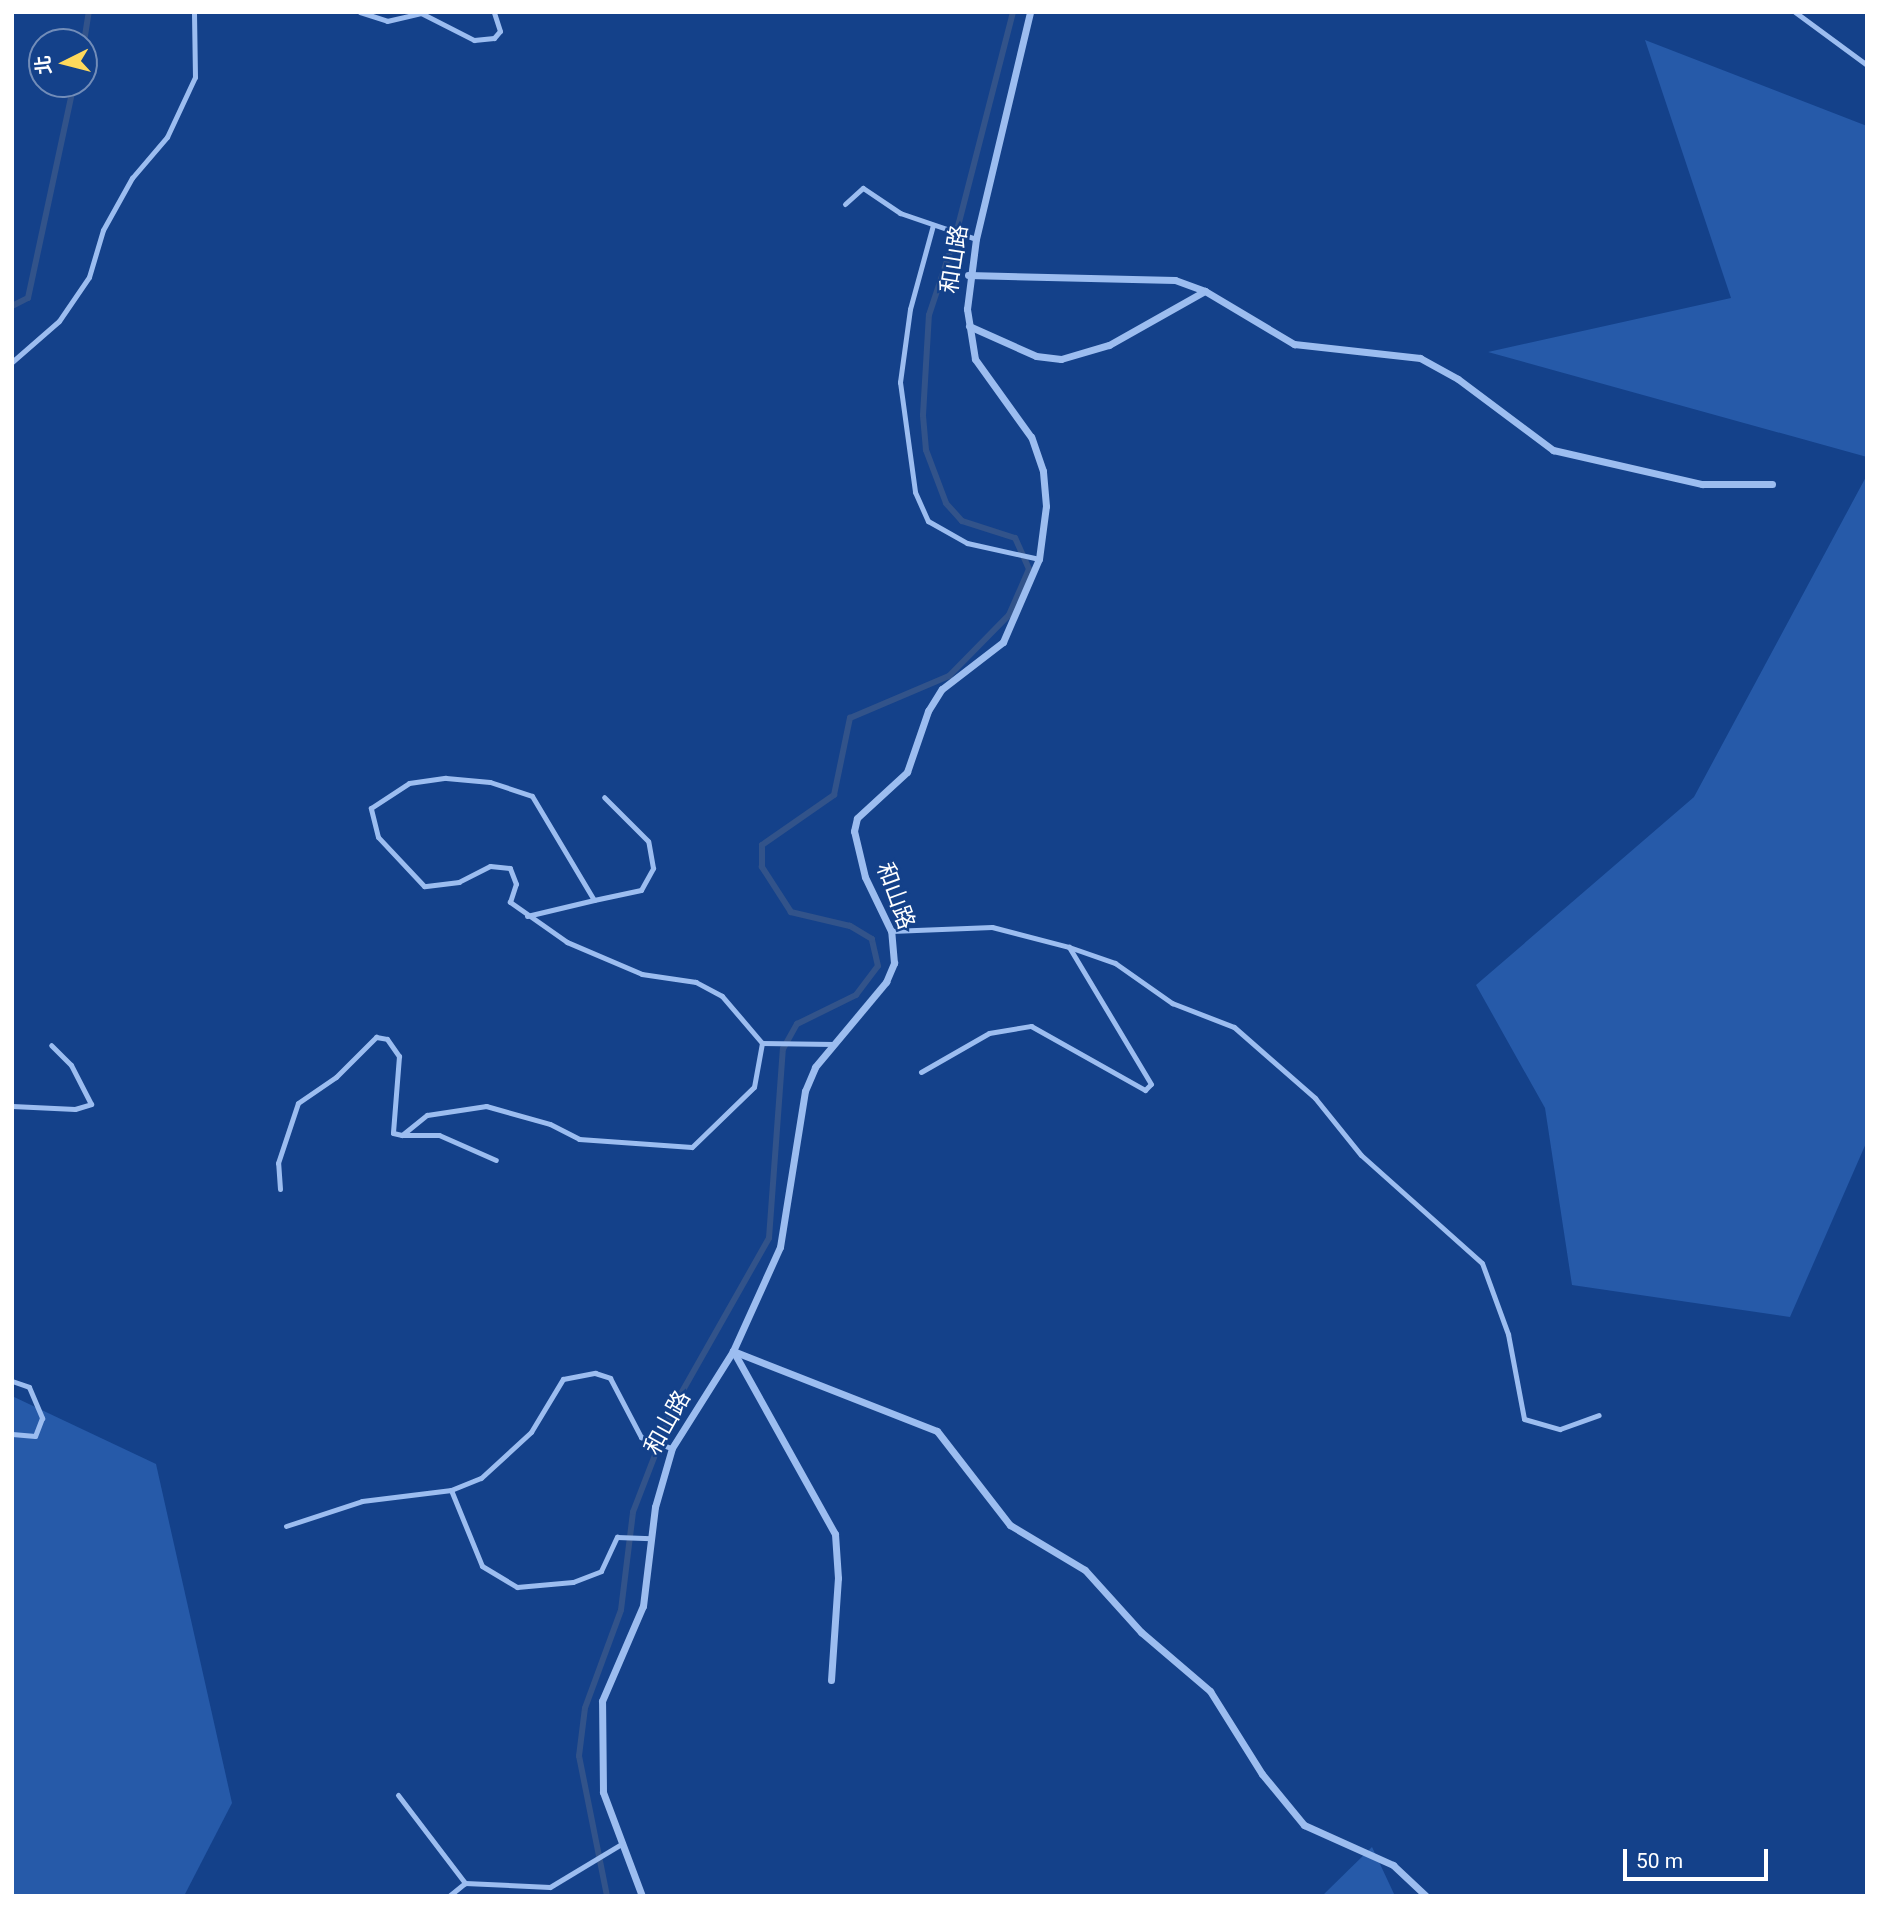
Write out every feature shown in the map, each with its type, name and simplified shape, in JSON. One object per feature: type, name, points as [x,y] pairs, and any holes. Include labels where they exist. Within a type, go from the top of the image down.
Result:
[{"type":"street","name":"和山路","points":[[642,1896],[603,1792],[602,1701],[643,1606],[651,1538],[672,1448],[733,1351],[780,1247],[805,1091],[815,1067],[886,982],[894,963],[891,931],[864,877],[854,831],[856,818],[907,772],[928,710],[942,689],[1003,642],[1039,559],[1046,506],[1043,471],[1031,437],[975,359],[969,326],[968,275],[1030,12]]},
{"type":"street","points":[[968,275],[1175,280],[1205,291],[1293,344],[1420,358],[1458,379],[1553,450],[1702,484],[1772,484]]},
{"type":"street","points":[[969,326],[1036,356],[1061,359],[1109,345],[1205,291]]},
{"type":"street","points":[[733,1351],[835,1534],[838,1578],[831,1679]]},
{"type":"street","points":[[733,1351],[937,1431],[1010,1525],[1085,1570],[1141,1632],[1210,1691],[1262,1774],[1304,1825],[1393,1865],[1426,1896]]},
{"type":"lane","points":[[12,362],[59,321],[89,277],[103,229],[132,178],[167,136],[195,77],[194,12]]},
{"type":"lane","points":[[360,12],[387,21],[420,13],[474,40],[494,38],[500,31],[494,12]]},
{"type":"lane","points":[[1795,12],[1867,65]]},
{"type":"lane","points":[[845,204],[863,188],[900,213],[976,239]]},
{"type":"lane","points":[[933,225],[910,309],[900,382],[915,492],[928,521],[967,543],[1039,559]]},
{"type":"lane","points":[[594,900],[532,796],[489,782],[446,778],[409,783],[372,808],[378,837],[424,886],[459,883],[490,866],[510,867],[516,884],[510,902],[567,942],[642,974],[696,982],[722,996],[762,1043],[834,1044]]},
{"type":"lane","points":[[527,916],[641,890],[653,868],[648,841],[604,797]]},
{"type":"lane","points":[[891,931],[992,927],[1069,947],[1115,963],[1172,1003],[1234,1027],[1315,1098],[1361,1155],[1482,1263],[1508,1334],[1524,1419],[1560,1429],[1599,1415]]},
{"type":"lane","points":[[921,1072],[989,1033],[1031,1026],[1144,1090],[1151,1084],[1069,947]]},
{"type":"lane","points":[[280,1189],[278,1163],[298,1103],[336,1077],[376,1037],[387,1039],[400,1056],[393,1133],[439,1135],[496,1160]]},
{"type":"lane","points":[[402,1135],[427,1115],[486,1106],[550,1124],[579,1139],[692,1147],[754,1087],[762,1043]]},
{"type":"lane","points":[[12,1106],[75,1109],[91,1104],[71,1065],[51,1045]]},
{"type":"lane","points":[[286,1526],[362,1501],[450,1490],[481,1478],[531,1432],[563,1379],[595,1373],[610,1378],[641,1437],[672,1448]]},
{"type":"lane","points":[[12,1381],[29,1387],[42,1418],[35,1436],[12,1434]]},
{"type":"lane","points":[[450,1490],[482,1566],[517,1587],[573,1582],[601,1571],[617,1537],[651,1538]]},
{"type":"lane","points":[[398,1795],[465,1883]]},
{"type":"lane","points":[[449,1896],[465,1883],[550,1887],[623,1843]]},
{"type":"shaded area","points":[[1645,40],[1867,126],[1867,457],[1488,352],[1731,298]]},
{"type":"shaded area","points":[[1867,475],[1867,1141],[1790,1317],[1572,1285],[1545,1108],[1476,985],[1694,797]]},
{"type":"shaded area","points":[[12,1396],[156,1464],[232,1803],[184,1896],[12,1896]]},
{"type":"shaded area","points":[[1372,1847],[1395,1896],[1322,1896]]},
{"type":"waterway","points":[[86,28],[89,12]]},
{"type":"waterway","points":[[607,1896],[579,1756],[585,1708],[621,1610],[633,1512],[674,1406],[769,1238],[783,1049],[797,1024],[856,995],[878,966],[872,939],[850,926],[791,912],[762,867],[762,845],[834,795],[850,718],[949,676],[1009,615],[1029,569],[1015,538],[962,521],[946,503],[926,450],[923,415],[929,315],[956,234],[1013,12]]},
{"type":"waterway","points":[[12,306],[28,298],[71,98]]}]
